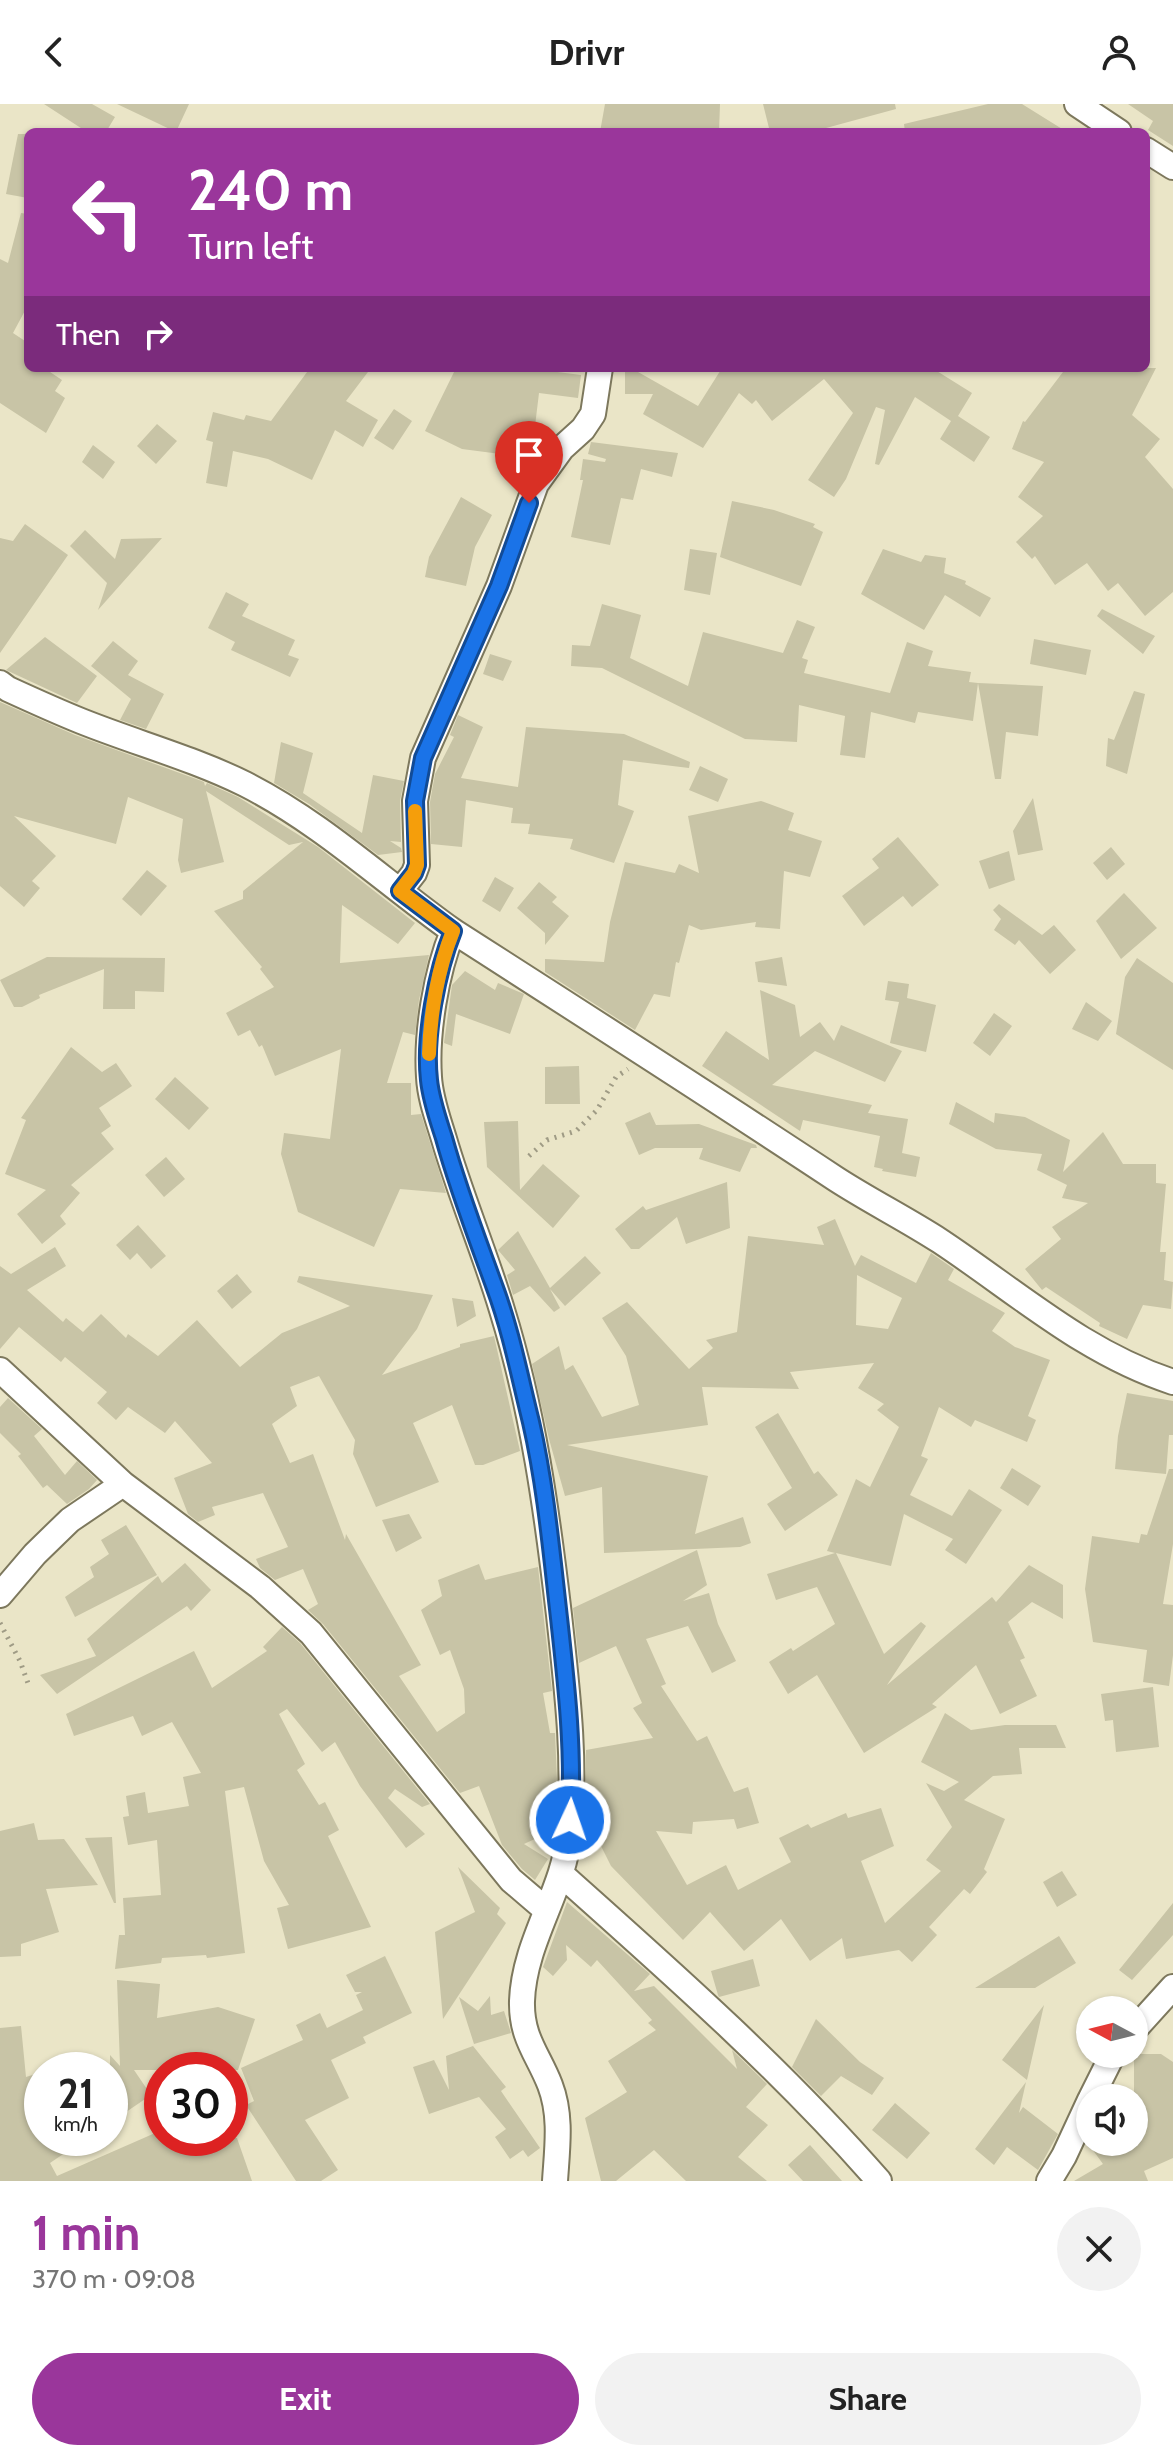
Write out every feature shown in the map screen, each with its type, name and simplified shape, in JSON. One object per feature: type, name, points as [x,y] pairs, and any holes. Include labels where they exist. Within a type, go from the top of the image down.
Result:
[{"type":"street","points":[[1077,104],[1113,128]]},
{"type":"street","points":[[1150,153],[1173,167]]},
{"type":"street","points":[[400,891],[417,865],[415,801],[423,758],[499,586],[536,484],[562,448],[583,429],[593,414],[599,372]]},
{"type":"street","points":[[0,683],[82,721],[190,758],[246,785],[322,830],[453,931],[835,1178],[939,1241],[1073,1335],[1150,1375],[1173,1382]]},
{"type":"street","points":[[453,931],[446,948],[436,995],[429,1078],[455,1177],[508,1328],[532,1427],[570,1704],[569,1838],[561,1874],[545,1909],[527,1966],[521,2018],[527,2040],[549,2083],[556,2105],[555,2181]]},
{"type":"street","points":[[0,1370],[123,1484],[282,1605],[311,1633],[511,1880],[545,1909]]},
{"type":"street","points":[[0,1595],[70,1520],[123,1484]]},
{"type":"street","points":[[561,1874],[677,1976],[838,2134],[879,2181]]},
{"type":"street","points":[[1148,2015],[1173,1987]]},
{"type":"street","points":[[1049,2181],[1076,2130]]},
{"type":"path","points":[[529,1156],[547,1140],[576,1131],[597,1110],[616,1077],[649,1056]]},
{"type":"path","points":[[0,1623],[29,1686]]},
{"type":"building","points":[[44,104],[92,104],[115,117],[108,128],[81,128]]},
{"type":"building","points":[[117,104],[189,104],[178,128],[168,128]]},
{"type":"building","points":[[605,104],[720,104],[719,128],[601,128]]},
{"type":"building","points":[[763,104],[895,104],[896,109],[826,128],[769,128]]},
{"type":"building","points":[[988,104],[1022,104],[1061,128],[904,128],[904,124]]},
{"type":"building","points":[[1128,104],[1173,104],[1173,146],[1150,131],[1153,121]]},
{"type":"building","points":[[18,134],[24,134],[24,197],[6,194]]},
{"type":"building","points":[[21,213],[24,213],[24,312],[13,333],[24,340],[24,372],[50,372],[62,380],[55,391],[65,398],[46,433],[0,403],[0,259],[8,263]]},
{"type":"building","points":[[1150,368],[1156,368],[1132,415],[1160,439],[1145,457],[1173,489],[1173,592],[1145,616],[1118,583],[1108,591],[1087,563],[1055,585],[1035,556],[1032,559],[1016,542],[1043,516],[1018,497],[1044,462],[1012,449],[1025,422],[1063,372],[1150,372]]},
{"type":"building","points":[[307,372],[368,372],[346,401],[378,420],[363,447],[335,430],[312,480],[268,459],[233,451],[227,487],[206,483],[213,442],[206,440],[213,412],[244,420],[246,415],[271,421]]},
{"type":"building","points":[[454,372],[557,372],[581,375],[578,398],[539,393],[535,426],[528,425],[523,457],[462,449],[425,431]]},
{"type":"building","points":[[625,372],[638,372],[698,406],[719,372],[938,372],[972,393],[958,416],[990,437],[974,462],[940,439],[951,421],[915,397],[879,465],[875,464],[885,410],[876,407],[846,479],[834,497],[808,480],[853,413],[824,379],[772,421],[756,400],[752,404],[739,393],[703,448],[643,414],[653,394],[625,394]]},
{"type":"building","points":[[394,409],[412,421],[393,450],[374,438]]},
{"type":"building","points":[[157,424],[177,441],[156,464],[137,446]]},
{"type":"building","points":[[591,442],[678,453],[672,477],[641,469],[633,500],[621,498],[610,545],[571,537],[583,480],[580,480],[583,459],[605,462],[606,459],[588,454]]},
{"type":"building","points":[[93,445],[115,462],[103,479],[82,462]]},
{"type":"building","points":[[461,497],[492,515],[475,547],[466,586],[425,577],[429,557]]},
{"type":"building","points":[[732,501],[774,510],[815,524],[813,527],[823,532],[801,586],[720,557]]},
{"type":"building","points":[[25,524],[68,555],[0,653],[0,538],[13,541]]},
{"type":"building","points":[[85,530],[115,559],[121,539],[162,538],[98,610],[107,583],[70,546]]},
{"type":"building","points":[[690,549],[717,553],[710,595],[684,590]]},
{"type":"building","points":[[883,549],[921,562],[925,555],[946,558],[944,573],[966,581],[965,584],[991,598],[980,617],[945,595],[924,630],[861,594]]},
{"type":"building","points":[[226,592],[249,604],[242,616],[295,640],[288,655],[299,659],[290,677],[231,650],[235,642],[208,628]]},
{"type":"building","points":[[602,604],[641,615],[630,658],[688,686],[703,632],[783,653],[797,620],[815,627],[802,658],[808,660],[804,673],[890,693],[907,642],[933,651],[928,666],[971,672],[969,682],[978,683],[973,721],[918,712],[915,723],[871,712],[865,758],[840,755],[845,716],[799,705],[797,742],[745,739],[602,668],[571,666],[572,645],[590,646]]},
{"type":"building","points":[[1102,609],[1155,636],[1143,654],[1097,616]]},
{"type":"building","points":[[45,637],[97,676],[77,703],[6,670]]},
{"type":"building","points":[[1034,639],[1091,650],[1086,675],[1030,664]]},
{"type":"building","points":[[113,641],[138,661],[128,675],[164,694],[146,729],[120,720],[131,699],[91,666]]},
{"type":"building","points":[[490,654],[512,661],[503,681],[483,674]]},
{"type":"building","points":[[978,683],[1043,686],[1038,736],[1006,732],[1001,779],[995,779]]},
{"type":"building","points":[[1134,691],[1145,694],[1127,774],[1106,766],[1108,738],[1114,740]]},
{"type":"building","points":[[0,702],[75,735],[238,797],[318,847],[415,923],[398,944],[342,905],[340,963],[429,955],[415,1035],[403,1032],[387,1083],[411,1083],[411,1115],[421,1114],[446,1193],[400,1189],[374,1247],[298,1212],[281,1154],[284,1133],[330,1139],[341,1049],[275,1076],[262,1045],[259,1047],[250,1030],[238,1036],[226,1013],[274,987],[260,969],[262,967],[214,911],[243,899],[243,891],[303,842],[289,845],[206,791],[224,862],[181,873],[178,860],[183,819],[128,797],[116,844],[14,816],[56,856],[32,881],[40,888],[24,907],[0,886]]},
{"type":"building","points":[[458,715],[483,727],[461,778],[518,787],[526,727],[624,734],[690,762],[689,768],[623,760],[618,805],[634,811],[614,863],[570,849],[573,839],[528,834],[530,824],[511,823],[513,808],[466,800],[462,847],[431,844],[430,802],[435,774],[454,737],[450,735]]},
{"type":"building","points":[[281,742],[313,753],[303,793],[362,833],[373,775],[404,781],[400,801],[401,842],[390,841],[402,852],[378,855],[309,804],[274,783]]},
{"type":"building","points":[[700,766],[728,779],[718,802],[689,790]]},
{"type":"building","points":[[1033,798],[1043,850],[1018,855],[1013,831]]},
{"type":"building","points":[[761,801],[794,813],[788,830],[822,841],[810,877],[784,871],[780,929],[755,927],[756,922],[701,930],[689,925],[679,963],[676,962],[670,997],[654,994],[635,1030],[545,972],[545,959],[604,962],[625,862],[675,873],[679,864],[699,873],[688,816]]},
{"type":"building","points":[[898,837],[939,885],[912,907],[903,896],[864,926],[842,896],[879,868],[872,859]]},
{"type":"building","points":[[1111,847],[1125,864],[1107,880],[1093,863]]},
{"type":"building","points":[[1009,851],[1015,880],[989,889],[979,861]]},
{"type":"building","points":[[147,870],[167,886],[141,916],[122,899]]},
{"type":"building","points":[[495,877],[514,888],[500,912],[482,901]]},
{"type":"building","points":[[539,882],[557,897],[552,902],[569,916],[545,945],[545,933],[517,908]]},
{"type":"building","points":[[1124,893],[1157,928],[1121,959],[1096,921]]},
{"type":"building","points":[[999,904],[1042,935],[1054,925],[1076,950],[1050,974],[1019,940],[1015,945],[994,930],[1001,919],[993,910]]},
{"type":"building","points":[[47,957],[165,958],[164,992],[135,991],[135,1009],[103,1009],[104,969],[39,995],[40,998],[22,1007],[14,1007],[0,980]]},
{"type":"building","points":[[782,957],[787,986],[758,982],[755,962]]},
{"type":"building","points":[[1137,958],[1173,983],[1173,1070],[1116,1034],[1125,977]]},
{"type":"building","points":[[465,971],[495,990],[498,983],[524,994],[510,1034],[456,1014],[452,1046],[444,1043],[452,985]]},
{"type":"building","points":[[888,981],[909,984],[907,998],[936,1005],[926,1052],[890,1043],[899,1002],[885,1000]]},
{"type":"building","points":[[760,990],[795,1005],[800,1037],[820,1022],[834,1041],[841,1025],[902,1051],[885,1082],[815,1051],[772,1085],[872,1105],[868,1113],[908,1119],[902,1153],[920,1157],[916,1177],[874,1167],[880,1136],[803,1120],[800,1131],[702,1066],[726,1031],[769,1060]]},
{"type":"building","points":[[1086,1002],[1112,1021],[1098,1041],[1072,1029]]},
{"type":"building","points":[[994,1013],[1012,1026],[990,1056],[973,1043]]},
{"type":"building","points":[[71,1047],[102,1072],[116,1063],[132,1086],[99,1108],[111,1126],[101,1133],[114,1149],[71,1185],[80,1193],[60,1216],[66,1224],[42,1244],[17,1214],[46,1190],[5,1174],[26,1120],[21,1118]]},
{"type":"building","points":[[579,1066],[580,1104],[545,1104],[545,1067]]},
{"type":"building","points":[[175,1077],[209,1108],[189,1130],[155,1099]]},
{"type":"building","points":[[956,1102],[994,1123],[995,1113],[1025,1117],[1070,1140],[1063,1172],[1103,1132],[1123,1164],[1156,1164],[1156,1183],[1166,1184],[1160,1252],[1166,1252],[1164,1280],[1173,1282],[1171,1309],[1143,1305],[1127,1339],[1099,1326],[1100,1323],[1046,1287],[1042,1290],[1025,1269],[1061,1239],[1052,1227],[1088,1203],[1062,1198],[1067,1185],[1037,1170],[1042,1154],[996,1149],[949,1124]]},
{"type":"building","points":[[650,1112],[656,1125],[699,1124],[757,1148],[751,1148],[740,1172],[699,1159],[703,1148],[655,1148],[639,1155],[625,1123]]},
{"type":"building","points":[[518,1121],[520,1190],[543,1164],[580,1196],[553,1228],[487,1167],[484,1122]]},
{"type":"building","points":[[166,1157],[185,1179],[164,1197],[145,1175]]},
{"type":"building","points":[[727,1182],[730,1228],[686,1244],[677,1217],[639,1249],[631,1249],[615,1229],[643,1206],[646,1210]]},
{"type":"building","points":[[835,1219],[855,1266],[861,1255],[916,1283],[931,1253],[954,1269],[948,1280],[1005,1313],[992,1331],[1015,1347],[1050,1360],[1028,1416],[1036,1420],[1027,1442],[975,1420],[971,1427],[939,1407],[921,1456],[928,1459],[910,1495],[952,1516],[969,1489],[1002,1510],[966,1564],[945,1550],[953,1539],[904,1514],[891,1566],[836,1553],[884,1654],[921,1622],[926,1626],[887,1685],[992,1597],[996,1602],[1029,1565],[1063,1585],[1063,1619],[1032,1602],[1008,1622],[1025,1658],[1020,1660],[1037,1696],[1000,1714],[976,1665],[932,1704],[937,1707],[864,1753],[817,1675],[788,1694],[769,1662],[791,1648],[793,1651],[835,1624],[817,1587],[776,1600],[767,1574],[835,1553],[827,1551],[856,1479],[870,1487],[899,1427],[877,1410],[884,1404],[858,1388],[874,1363],[790,1372],[799,1389],[702,1387],[708,1425],[567,1445],[708,1476],[695,1534],[743,1517],[751,1543],[740,1547],[604,1553],[602,1487],[565,1496],[532,1364],[559,1346],[565,1370],[573,1365],[602,1417],[639,1405],[626,1356],[602,1318],[627,1302],[689,1369],[713,1348],[706,1340],[737,1332],[748,1236],[824,1245],[817,1227]],"holes":[[[857,1275],[902,1298],[888,1329],[856,1325]]]},
{"type":"building","points":[[138,1225],[166,1256],[151,1269],[137,1253],[130,1260],[116,1245]]},
{"type":"building","points":[[518,1231],[550,1288],[585,1256],[601,1273],[565,1306],[550,1289],[560,1308],[554,1312],[530,1286],[513,1295],[507,1275],[515,1270],[498,1250]]},
{"type":"building","points":[[55,1247],[66,1266],[27,1290],[63,1322],[66,1318],[83,1332],[101,1314],[126,1338],[128,1334],[158,1356],[197,1320],[240,1367],[282,1333],[350,1306],[297,1282],[299,1276],[433,1295],[417,1329],[382,1375],[460,1347],[460,1344],[494,1336],[520,1451],[475,1465],[452,1405],[413,1423],[439,1482],[376,1507],[353,1454],[355,1440],[319,1376],[290,1387],[297,1406],[272,1424],[290,1463],[313,1454],[345,1540],[346,1534],[421,1665],[399,1676],[437,1732],[465,1713],[464,1689],[450,1650],[440,1655],[421,1610],[442,1596],[438,1580],[479,1564],[485,1580],[538,1567],[552,1691],[543,1693],[550,1733],[555,1733],[557,1779],[556,1793],[544,1792],[555,1817],[554,1830],[524,1844],[548,1859],[535,1880],[502,1845],[479,1786],[460,1793],[323,1624],[308,1610],[318,1604],[303,1569],[275,1580],[260,1568],[256,1559],[288,1547],[263,1493],[212,1507],[215,1515],[198,1522],[188,1514],[174,1478],[212,1463],[175,1421],[165,1433],[128,1407],[116,1420],[97,1403],[107,1392],[65,1357],[61,1362],[19,1327],[0,1349],[0,1266],[11,1274]]},
{"type":"building","points":[[237,1274],[252,1292],[232,1309],[217,1291]]},
{"type":"building","points":[[452,1298],[473,1301],[476,1316],[457,1327]]},
{"type":"building","points":[[1127,1393],[1173,1401],[1173,1435],[1169,1435],[1166,1474],[1115,1469]]},
{"type":"building","points":[[8,1398],[42,1429],[34,1436],[65,1475],[77,1461],[97,1480],[89,1489],[67,1504],[47,1485],[43,1488],[18,1456],[21,1454],[0,1433],[0,1407]]},
{"type":"building","points":[[778,1413],[814,1474],[818,1471],[838,1495],[785,1531],[767,1504],[792,1488],[755,1427]]},
{"type":"building","points":[[1012,1468],[1041,1486],[1028,1506],[1000,1488]]},
{"type":"building","points":[[1169,1469],[1173,1469],[1173,1544],[1163,1604],[1173,1605],[1173,1655],[1169,1686],[1143,1682],[1147,1650],[1093,1642],[1085,1589],[1092,1536],[1139,1543],[1141,1534],[1147,1535]]},
{"type":"building","points":[[409,1514],[422,1538],[396,1552],[382,1520]]},
{"type":"building","points":[[126,1525],[157,1575],[75,1617],[65,1597],[94,1577],[90,1567],[109,1554],[101,1540]]},
{"type":"building","points":[[697,1550],[707,1585],[683,1601],[709,1593],[718,1624],[736,1661],[712,1673],[688,1626],[646,1639],[666,1684],[661,1686],[697,1741],[707,1736],[734,1792],[748,1787],[759,1823],[737,1829],[734,1819],[693,1822],[692,1834],[656,1831],[687,1885],[726,1865],[738,1890],[791,1862],[779,1838],[808,1824],[811,1828],[846,1813],[848,1818],[881,1808],[894,1846],[861,1861],[885,1923],[941,1871],[926,1860],[952,1827],[926,1783],[944,1791],[959,1782],[921,1762],[945,1713],[971,1730],[1005,1725],[1056,1725],[1066,1748],[1019,1748],[1022,1774],[993,1776],[964,1800],[1005,1819],[984,1869],[987,1872],[970,1894],[964,1889],[929,1927],[937,1935],[912,1962],[899,1950],[846,1959],[842,1938],[810,1961],[781,1919],[744,1951],[710,1912],[683,1940],[611,1866],[599,1842],[596,1796],[586,1795],[586,1750],[653,1738],[633,1708],[642,1703],[616,1646],[579,1663],[573,1608]]},
{"type":"building","points":[[185,1563],[211,1590],[191,1611],[187,1606],[57,1694],[40,1675],[96,1656],[87,1639],[158,1576],[162,1583]]},
{"type":"building","points":[[282,1627],[300,1643],[430,1804],[422,1807],[395,1789],[388,1798],[425,1834],[406,1848],[360,1786],[335,1742],[322,1752],[287,1709],[279,1714],[305,1764],[297,1770],[319,1805],[325,1802],[339,1830],[328,1836],[371,1927],[288,1949],[277,1908],[289,1905],[264,1861],[244,1787],[225,1791],[245,1953],[207,1958],[206,1955],[162,1958],[161,1963],[115,1969],[119,1935],[125,1935],[123,1898],[161,1895],[157,1840],[128,1845],[123,1817],[129,1816],[126,1796],[145,1792],[148,1813],[189,1806],[183,1777],[201,1773],[172,1722],[142,1736],[133,1716],[74,1736],[66,1714],[194,1651],[212,1688],[267,1651],[263,1647]]},
{"type":"building","points":[[1153,1687],[1159,1747],[1116,1752],[1113,1720],[1105,1721],[1101,1694]]},
{"type":"building","points":[[34,1823],[38,1840],[64,1839],[98,1885],[46,1889],[59,1932],[21,1944],[21,1956],[0,1957],[0,1831]]},
{"type":"building","points":[[112,1837],[116,1903],[85,1838]]},
{"type":"building","points":[[458,1867],[500,1908],[497,1914],[506,1923],[443,2019],[435,1932],[475,1912]]},
{"type":"building","points":[[1062,1871],[1077,1895],[1057,1907],[1043,1882]]},
{"type":"building","points":[[567,1902],[650,1974],[634,1991],[654,1986],[737,2069],[732,2050],[767,2084],[746,2107],[768,2125],[738,2157],[767,2181],[686,2181],[654,2150],[616,2181],[601,2181],[585,2118],[627,2092],[608,2061],[656,2030],[648,2023],[652,2020],[597,1960],[591,1967],[566,1945],[567,1960],[553,1976],[543,1967]]},
{"type":"building","points":[[1173,1903],[1173,1935],[1132,1980],[1119,1970]]},
{"type":"building","points":[[1059,1936],[1076,1963],[1035,1988],[975,1988]]},
{"type":"building","points":[[385,1956],[412,2013],[363,2037],[366,2043],[331,2060],[349,2098],[305,2120],[338,2170],[321,2181],[296,2181],[248,2108],[248,2104],[254,2101],[248,2086],[248,2065],[303,2040],[296,2025],[320,2013],[327,2028],[363,2010],[356,1995],[362,1992],[355,1992],[346,1975]]},
{"type":"building","points":[[753,1959],[760,1986],[719,1997],[711,1971]]},
{"type":"building","points":[[117,1980],[160,1984],[157,2018],[218,2007],[255,2019],[244,2052],[144,2052],[144,2070],[134,2070],[144,2085],[144,2100],[128,2111],[128,2052],[120,2052]]},
{"type":"building","points":[[490,1996],[491,2015],[504,2011],[511,2033],[474,2044],[459,1997],[478,2011]]},
{"type":"building","points":[[1044,2005],[1027,2080],[1002,2060]]},
{"type":"building","points":[[816,2019],[860,2062],[884,2078],[872,2095],[841,2076],[821,2096],[792,2067]]},
{"type":"building","points":[[21,2026],[24,2156],[60,2156],[50,2163],[57,2176],[103,2156],[128,2156],[128,2145],[144,2138],[144,2156],[243,2156],[252,2181],[0,2181],[0,2028]]},
{"type":"building","points":[[473,2046],[506,2087],[501,2091],[540,2148],[528,2157],[523,2150],[510,2159],[495,2137],[506,2129],[479,2097],[429,2114],[413,2067],[434,2060],[449,2090],[446,2056]]},
{"type":"building","points":[[1148,2054],[1161,2054],[1173,2062],[1173,2158],[1144,2171],[1148,2181],[1074,2181],[1103,2164],[1097,2156],[1148,2156],[1148,2084],[1134,2084],[1134,2068],[1148,2068]]},
{"type":"building","points":[[1026,2082],[1019,2113],[1023,2107],[1058,2134],[1038,2170],[1007,2147],[994,2165],[975,2149]]},
{"type":"building","points":[[895,2103],[930,2133],[907,2159],[872,2130]]},
{"type":"building","points":[[810,2145],[842,2181],[803,2181],[788,2165]]},
{"type":"slow traffic","points":[[415,811],[417,865],[400,891],[453,931],[446,948],[436,995],[429,1054]]},
{"type":"route","points":[[529,503],[499,586],[423,758],[415,801],[417,865],[400,891],[453,931],[446,948],[436,995],[429,1078],[455,1177],[508,1328],[532,1427],[550,1538],[570,1704],[570,1820]]}]
